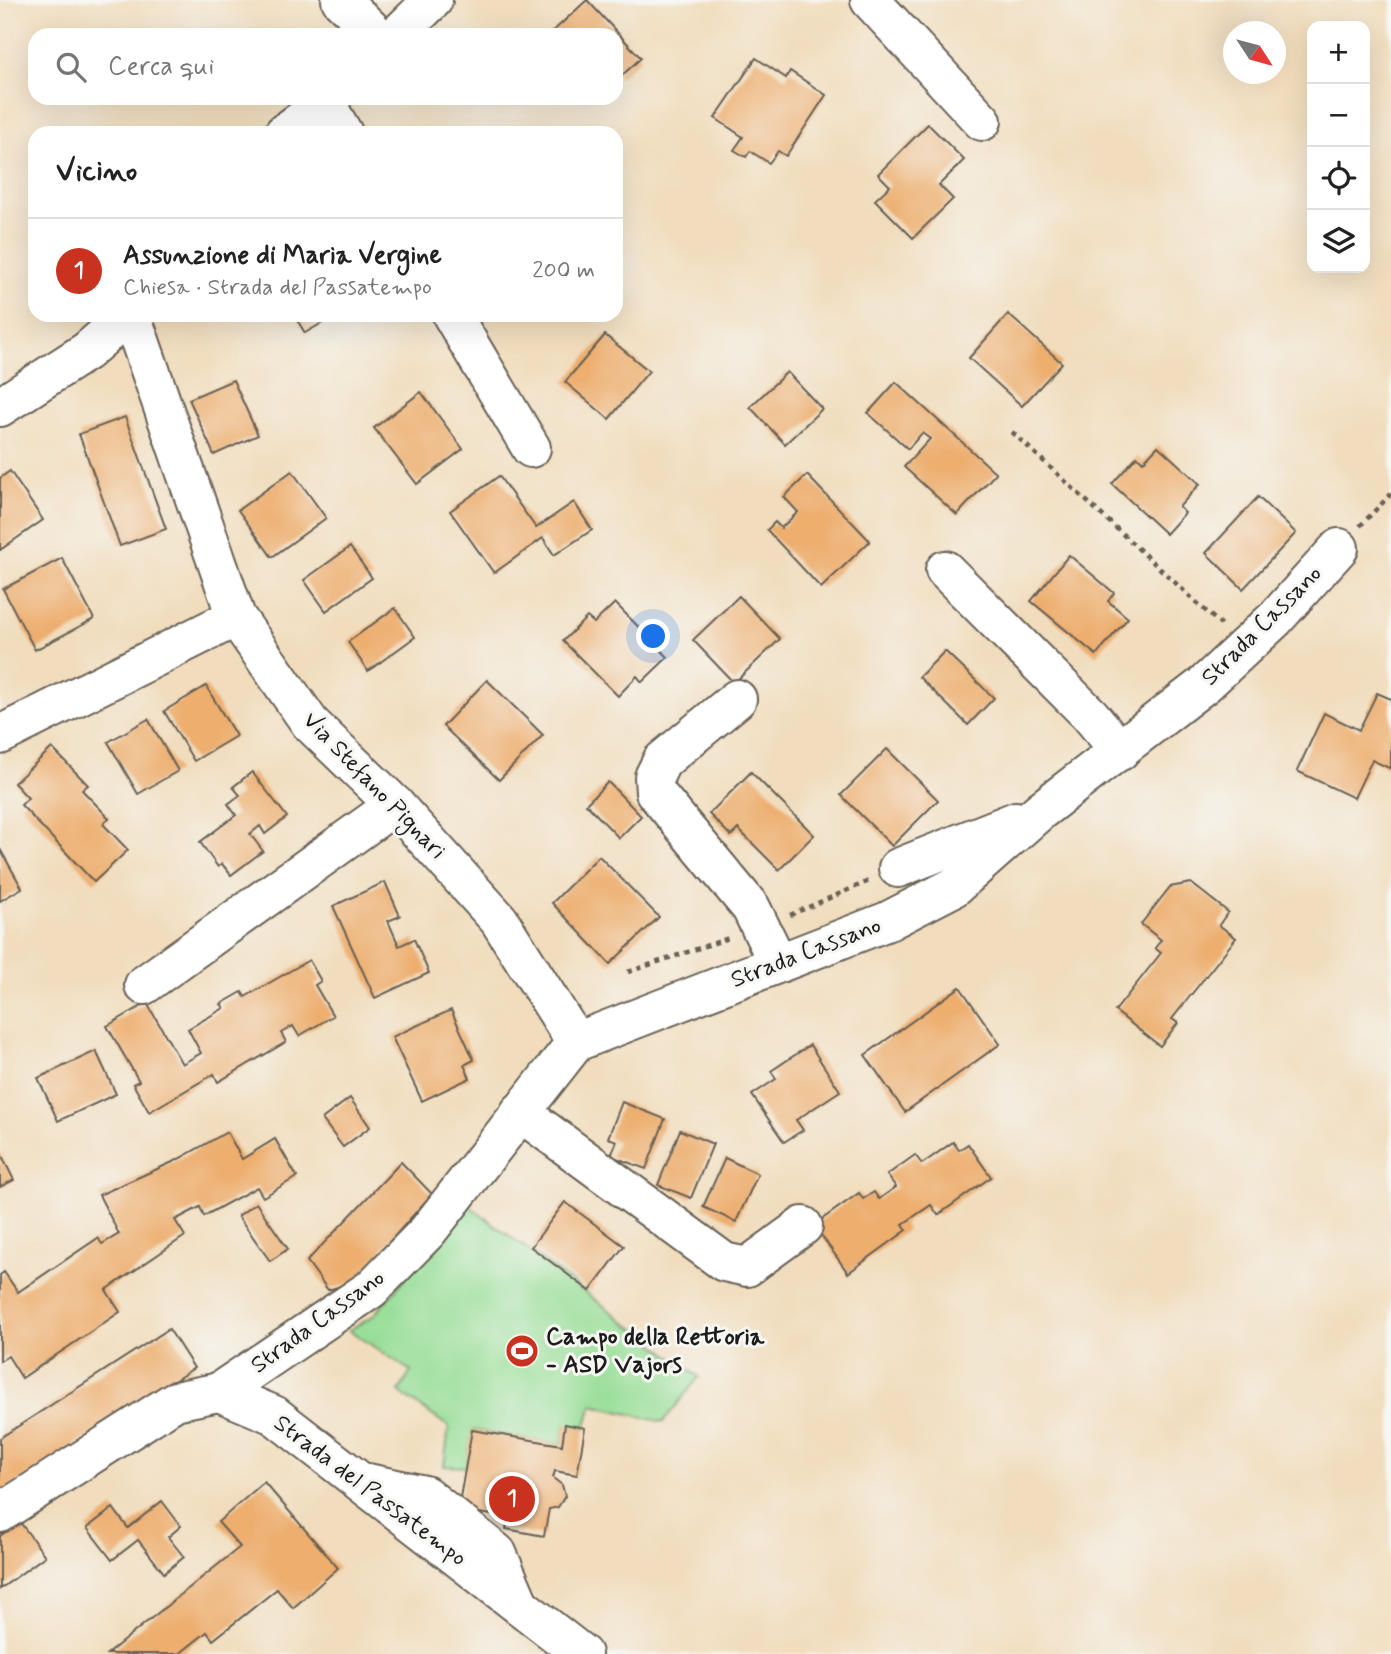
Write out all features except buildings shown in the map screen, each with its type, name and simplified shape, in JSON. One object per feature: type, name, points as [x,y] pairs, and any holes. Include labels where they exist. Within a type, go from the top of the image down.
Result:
[{"type":"street","points":[[341,0],[370,28]]},
{"type":"street","points":[[404,28],[433,0]]},
{"type":"street","points":[[870,0],[982,121]]},
{"type":"street","points":[[300,126],[333,112]]},
{"type":"street","points":[[0,407],[87,351],[121,322]]},
{"type":"street","name":"Via Stefano Pignari","points":[[131,322],[236,617],[310,723],[395,805],[499,920],[576,1042]]},
{"type":"street","points":[[456,322],[531,448]]},
{"type":"street","name":"Strada Cassano","points":[[219,1392],[371,1289],[427,1232],[576,1042],[888,921],[954,887],[1040,811],[1120,751],[1244,647],[1275,619],[1339,548]]},
{"type":"street","points":[[945,570],[1090,715],[1120,751]]},
{"type":"street","points":[[0,735],[236,617]]},
{"type":"street","points":[[737,699],[662,761],[654,777],[655,792],[751,908],[778,963]]},
{"type":"street","points":[[145,985],[395,805]]},
{"type":"street","points":[[898,868],[1040,811]]},
{"type":"street","points":[[520,1112],[724,1262],[747,1267],[803,1226]]},
{"type":"street","points":[[0,1513],[175,1401],[219,1392]]},
{"type":"street","name":"Strada del Passatempo","points":[[219,1392],[274,1415],[582,1654]]},
{"type":"path","points":[[1012,432],[1244,647]]},
{"type":"path","name":"Strada Cassano","points":[[1339,548],[1391,494]]},
{"type":"green space","name":"Campo della Rettoria - ASD Vajors","points":[[468,1205],[699,1377],[663,1422],[592,1405],[585,1428],[565,1425],[562,1445],[473,1430],[466,1467],[444,1466],[449,1427],[399,1392],[411,1371],[349,1330],[373,1316]]},
{"type":"place","name":"Campo della Rettoria - ASD Vajors","points":[[522,1351]]},
{"type":"place","name":"Assunzione di Maria Vergine","points":[[512,1499]]}]
